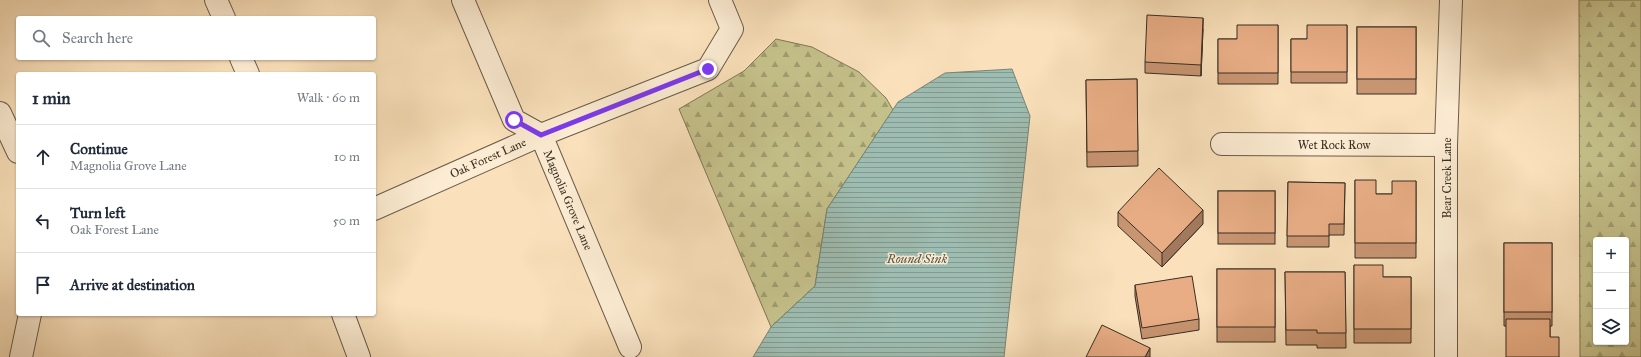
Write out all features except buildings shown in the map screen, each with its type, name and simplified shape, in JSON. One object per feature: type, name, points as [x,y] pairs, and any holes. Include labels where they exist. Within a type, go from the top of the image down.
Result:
[{"type":"street","points":[[216,0],[223,16]]},
{"type":"street","name":"Magnolia Grove Lane","points":[[463,0],[514,120],[541,135],[630,347]]},
{"type":"street","name":"Bear Creek Lane","points":[[1446,357],[1446,145],[1452,0]]},
{"type":"street","name":"Oak Forest Lane","points":[[376,209],[541,135],[708,69],[732,29],[727,4]]},
{"type":"street","points":[[242,60],[247,72]]},
{"type":"street","points":[[0,113],[16,148]]},
{"type":"street","name":"Wet Rock Row","points":[[1222,144],[1446,145]]},
{"type":"street","points":[[21,357],[30,316]]},
{"type":"street","points":[[344,316],[359,357]]},
{"type":"green space","points":[[1579,0],[1641,0],[1641,357],[1580,357]]},
{"type":"green space","points":[[776,39],[812,47],[859,72],[886,98],[893,110],[827,209],[815,286],[771,327],[679,109],[744,71]]},
{"type":"water","name":"Round Sink","points":[[1012,69],[1030,116],[1004,357],[753,357],[771,327],[815,286],[827,209],[898,102],[945,73]]},
{"type":"route","points":[[514,120],[541,135],[708,69]]}]
